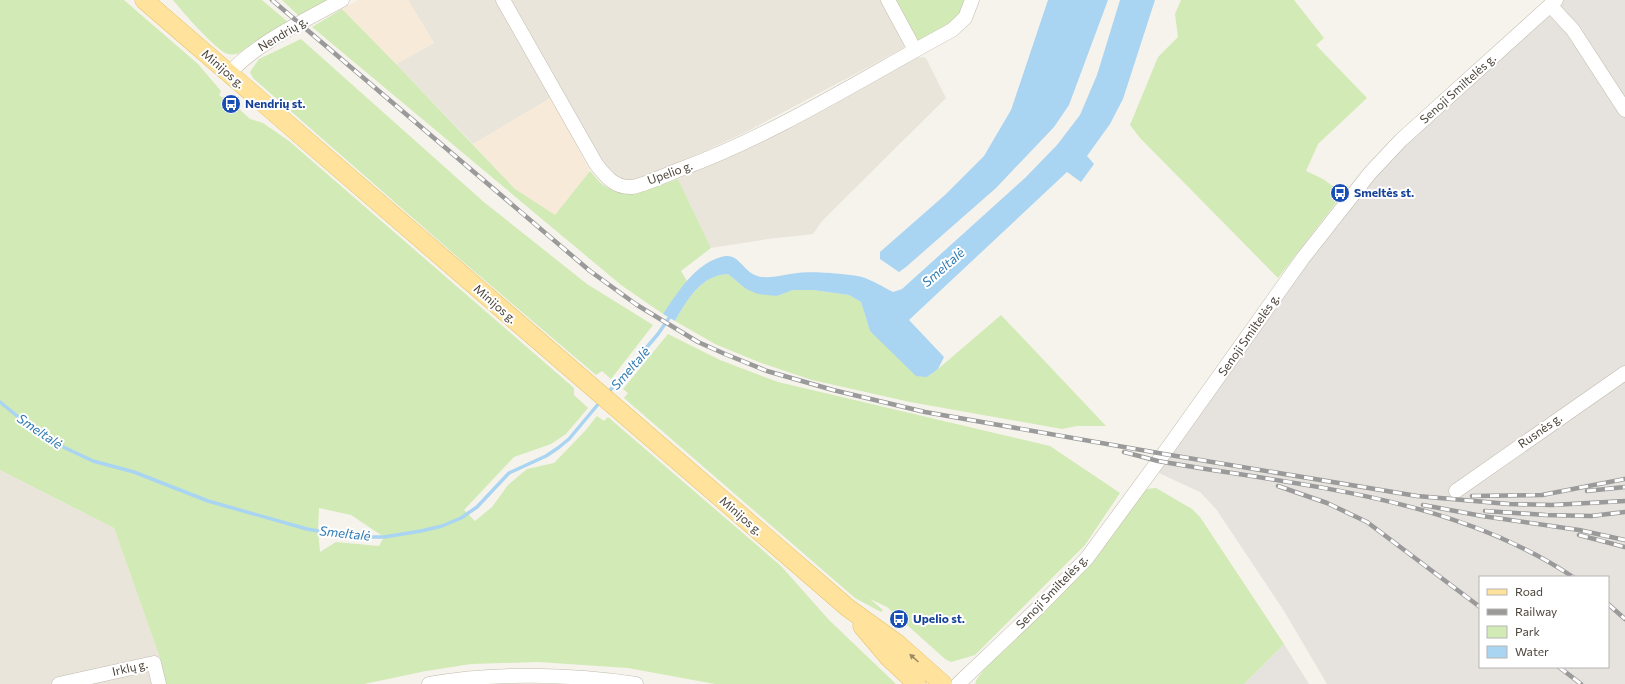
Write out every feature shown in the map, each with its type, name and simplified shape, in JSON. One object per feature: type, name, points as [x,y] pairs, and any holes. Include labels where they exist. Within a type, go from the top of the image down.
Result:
[{"type":"main road","name":"Minijos g.","points":[[144,0],[848,608],[898,644],[943,684]]},
{"type":"main road","name":"Minijos g.","points":[[848,608],[888,658],[917,684]]},
{"type":"street","name":"Nendrių g.","points":[[229,74],[249,55],[284,32],[342,0]]},
{"type":"street","name":"Upelio g.","points":[[503,0],[596,164],[606,177],[617,185],[633,187],[707,159],[773,128],[952,30],[966,18],[972,0]]},
{"type":"street","points":[[888,0],[915,50]]},
{"type":"street","points":[[1553,3],[1573,30],[1625,110]]},
{"type":"street","name":"Senoji Smiltelės g.","points":[[958,684],[1038,608],[1087,558],[1170,445],[1303,258],[1370,173],[1401,140],[1553,3]]},
{"type":"street","name":"Rusnės g.","points":[[1456,491],[1625,373]]},
{"type":"street","name":"Irklų g.","points":[[59,684],[154,663],[159,684]]},
{"type":"street","points":[[430,684],[520,676],[598,679],[636,684]]},
{"type":"shaded area","points":[[358,0],[408,0],[434,43],[396,64],[342,9]]},
{"type":"shaded area","points":[[408,0],[497,0],[551,98],[473,144],[396,64],[434,43]]},
{"type":"shaded area","points":[[510,0],[881,0],[905,44],[904,48],[746,132],[646,176],[631,181],[619,180],[608,172]]},
{"type":"shaded area","points":[[1562,0],[1625,0],[1625,684],[1327,684],[1284,611],[1216,509],[1200,492],[1159,472],[1294,279],[1390,157]]},
{"type":"shaded area","points":[[913,58],[926,58],[946,98],[822,221],[813,234],[711,248],[678,179],[800,119]]},
{"type":"shaded area","points":[[551,98],[590,171],[555,216],[515,189],[473,144]]},
{"type":"shaded area","points":[[0,470],[114,528],[161,661],[165,684],[0,684]]},
{"type":"shaded area","points":[[1284,644],[1309,684],[1244,684]]},
{"type":"green space","points":[[0,0],[124,0],[198,64],[221,91],[219,95],[228,102],[225,105],[234,113],[238,108],[250,119],[263,123],[289,141],[574,388],[574,395],[588,408],[566,434],[551,444],[514,457],[464,510],[475,521],[492,507],[508,485],[527,469],[554,463],[585,431],[597,416],[604,421],[608,417],[781,566],[829,620],[896,684],[715,684],[628,668],[538,662],[471,664],[426,671],[364,684],[165,684],[161,661],[114,528],[0,470]],"holes":[[[319,508],[351,515],[384,537],[379,546],[336,542],[320,552],[318,530]]]},
{"type":"green space","points":[[173,0],[262,0],[288,22],[237,54],[229,54],[216,46]]},
{"type":"green space","points":[[282,0],[328,0],[299,16]]},
{"type":"green space","points":[[893,0],[967,0],[967,10],[952,26],[917,45]]},
{"type":"green space","points":[[1181,0],[1294,0],[1324,38],[1316,45],[1367,98],[1318,144],[1306,171],[1323,179],[1334,187],[1338,197],[1335,204],[1278,278],[1140,138],[1130,125],[1158,57],[1178,37],[1175,14]]},
{"type":"green space","points":[[342,9],[515,189],[555,215],[590,171],[603,185],[612,189],[630,192],[650,188],[678,179],[711,248],[681,271],[687,281],[663,314],[621,285],[312,27]]},
{"type":"green space","points":[[301,39],[485,203],[587,284],[653,325],[611,379],[602,371],[596,375],[462,261],[253,78],[250,72],[259,59]]},
{"type":"green space","points":[[728,274],[746,289],[777,296],[793,290],[813,290],[849,295],[861,302],[870,331],[927,377],[1001,315],[1106,426],[1077,426],[1062,429],[910,402],[812,380],[761,363],[715,344],[675,321],[696,290],[710,279],[718,275]]},
{"type":"green space","points":[[668,334],[720,360],[778,382],[1050,446],[1120,493],[1085,545],[975,655],[951,662],[945,659],[887,607],[870,599],[883,610],[881,612],[855,598],[624,398],[628,393],[623,389]]},
{"type":"green space","points":[[1156,488],[1192,509],[1200,517],[1284,644],[1244,684],[975,684],[985,668],[1143,491]]},
{"type":"water","points":[[1048,0],[1108,0],[1069,105],[1054,127],[996,188],[899,272],[880,259],[880,252],[945,195],[984,156],[1011,110]]},
{"type":"water","points":[[1120,0],[1155,0],[1123,99],[1110,124],[1087,156],[1094,164],[1081,182],[1067,172],[909,320],[944,357],[938,369],[927,377],[916,376],[870,331],[861,302],[849,295],[813,290],[793,290],[777,296],[758,294],[746,289],[728,274],[718,275],[710,279],[696,290],[675,321],[663,314],[681,288],[695,273],[711,261],[728,256],[733,257],[750,272],[762,277],[804,272],[839,274],[862,277],[893,292],[902,289],[1025,178],[1057,145],[1080,115],[1097,75]]},
{"type":"waterway","name":"Smeltalė","points":[[607,394],[658,334],[671,315]]},
{"type":"waterway","name":"Smeltalė","points":[[0,402],[27,424],[59,445],[93,461],[134,472],[208,501],[307,529],[352,537],[384,537],[421,531],[442,526],[461,518],[477,507],[509,473],[546,456],[569,439],[600,402]]},
{"type":"railway","points":[[272,0],[590,271],[637,305],[698,342],[767,371],[833,390],[925,412],[1417,496],[1509,504],[1552,505],[1625,501]]},
{"type":"railway","points":[[1124,452],[1158,461],[1319,487],[1425,511],[1476,528],[1526,549],[1571,576]]},
{"type":"railway","points":[[1472,496],[1542,495],[1625,479]]},
{"type":"railway","points":[[1278,486],[1327,503],[1367,522],[1479,606]]},
{"type":"railway","points":[[1587,491],[1625,487]]},
{"type":"railway","points":[[1423,505],[1482,516],[1579,530],[1625,540]]},
{"type":"railway","points":[[1485,511],[1591,516],[1625,512]]},
{"type":"railway","points":[[1579,535],[1625,547]]},
{"type":"railway","points":[[1609,605],[1625,619]]},
{"type":"railway","points":[[1560,668],[1581,684]]},
{"type":"place","name":"Nendrių st.","points":[[231,104]]},
{"type":"place","name":"Smeltės st.","points":[[1340,193]]},
{"type":"place","name":"Upelio st.","points":[[899,619]]}]
